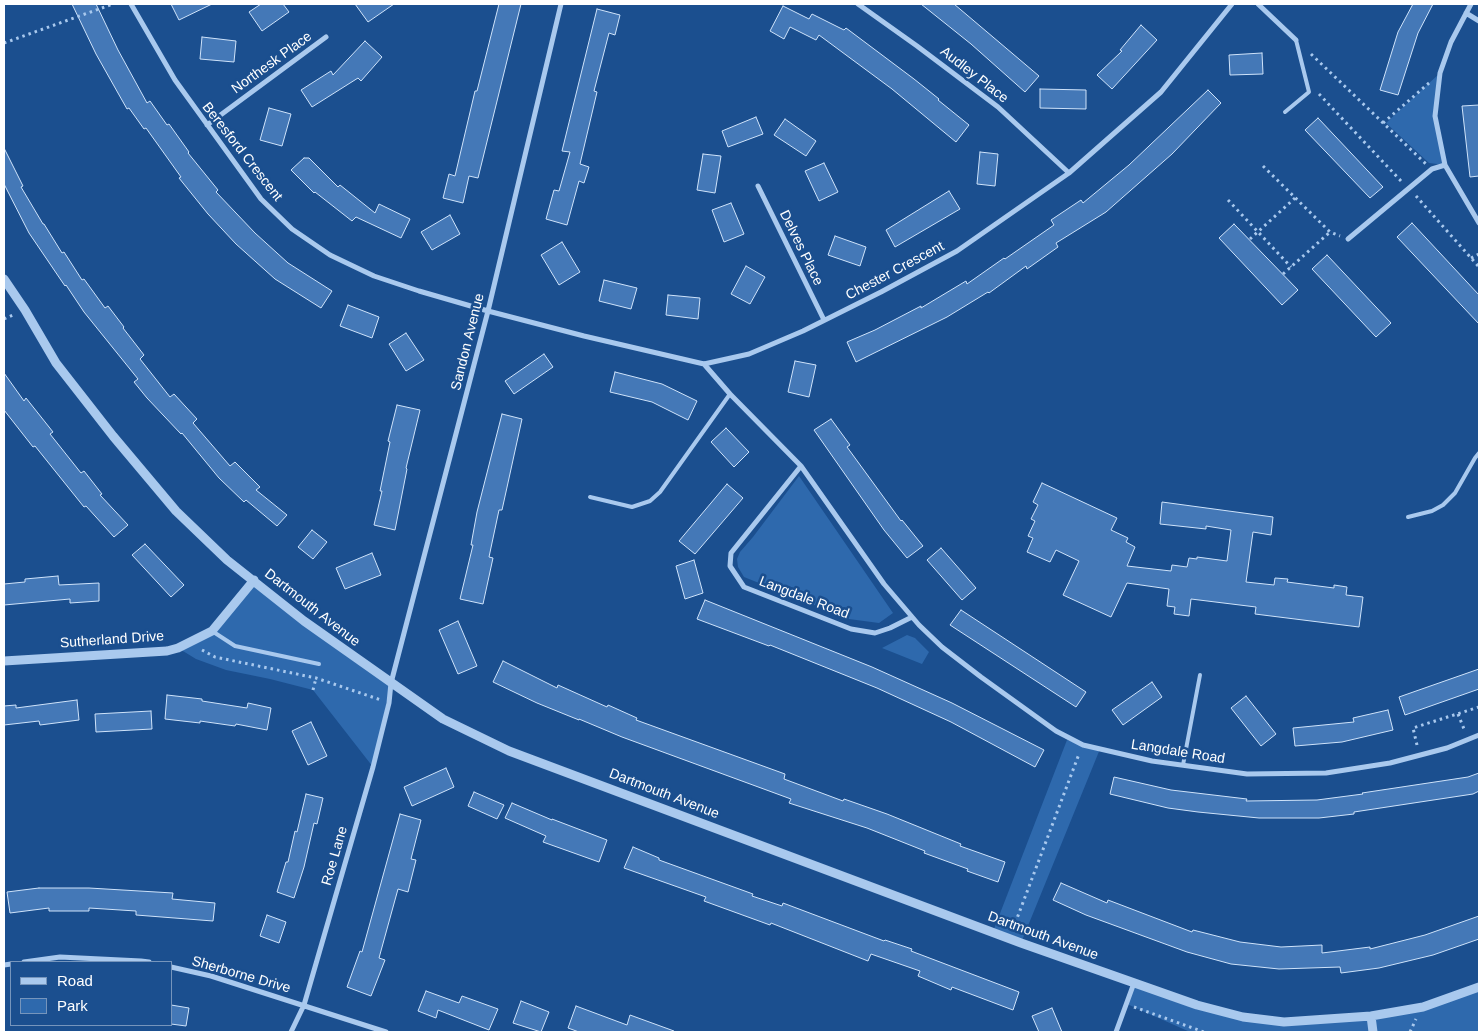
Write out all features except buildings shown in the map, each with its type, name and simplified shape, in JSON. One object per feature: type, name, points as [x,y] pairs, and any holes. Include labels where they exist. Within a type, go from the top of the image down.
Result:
[{"type":"street","name":"Beresford Crescent","points":[[131,4],[175,80],[207,125],[261,199],[292,229],[322,249],[374,276],[419,292],[488,312]]},
{"type":"street","name":"Sandon Avenue","points":[[391,683],[488,312],[561,4]]},
{"type":"street","name":"Audley Place","points":[[858,4],[998,107],[1069,173]]},
{"type":"street","name":"Chester Crescent","points":[[488,312],[704,364],[749,354],[824,320],[957,251],[1069,173],[1161,92],[1232,4]]},
{"type":"street","points":[[1258,4],[1296,40]]},
{"type":"street","points":[[1471,4],[1451,42],[1440,73],[1435,116],[1445,165],[1479,223]]},
{"type":"street","points":[[1466,13],[1479,21]]},
{"type":"street","name":"Northesk Place","points":[[207,125],[326,37]]},
{"type":"street","points":[[1348,239],[1406,186],[1432,169],[1445,165]]},
{"type":"street","name":"Delves Place","points":[[758,186],[824,320]]},
{"type":"street","name":"Dartmouth Avenue","points":[[4,279],[25,310],[56,363],[138,466],[176,510],[227,560],[304,621],[443,719],[510,751],[1009,938],[1134,983],[1243,1017],[1267,1021],[1300,1021],[1371,1016],[1429,1005],[1479,987]]},
{"type":"street","name":"Langdale Road","points":[[704,364],[730,394],[801,466],[884,584],[912,617],[942,647],[980,678],[1056,731],[1083,745],[1152,761],[1247,774],[1326,773],[1390,764],[1447,748],[1479,735]]},
{"type":"street","name":"Langdale Road","points":[[801,466],[731,552],[730,566],[744,587],[851,629],[875,633],[912,617]]},
{"type":"street","name":"Sutherland Drive","points":[[4,661],[167,651],[212,632],[254,580]]},
{"type":"street","name":"Roe Lane","points":[[291,1032],[304,1005],[373,767],[389,702],[391,683]]},
{"type":"street","points":[[31,961],[60,957],[145,961]]},
{"type":"street","name":"Sherborne Drive","points":[[172,967],[211,976],[386,1032]]},
{"type":"street","points":[[1116,1032],[1134,983]]},
{"type":"street","points":[[1371,1016],[1374,1032]]},
{"type":"lane","points":[[1285,112],[1309,92],[1296,40]]},
{"type":"lane","points":[[590,497],[632,507],[650,501],[660,492],[730,394]]},
{"type":"lane","points":[[1408,517],[1443,505],[1455,493],[1479,453]]},
{"type":"lane","points":[[212,632],[234,646],[319,664]]},
{"type":"lane","points":[[1184,765],[1200,675]]},
{"type":"path","points":[[4,43],[113,4]]},
{"type":"path","points":[[1296,40],[1432,169]]},
{"type":"path","points":[[1383,123],[1440,73]]},
{"type":"path","points":[[1306,81],[1406,186],[1479,267]]},
{"type":"path","points":[[1264,166],[1330,232],[1348,239]]},
{"type":"path","points":[[1250,239],[1295,198]]},
{"type":"path","points":[[1228,200],[1291,267]]},
{"type":"path","points":[[1283,274],[1330,232]]},
{"type":"path","points":[[1471,258],[1479,254]]},
{"type":"path","points":[[188,643],[215,657],[316,678],[389,702]]},
{"type":"path","points":[[1419,756],[1413,728],[1479,707]]},
{"type":"path","points":[[1458,714],[1468,740]]},
{"type":"path","points":[[1009,938],[1083,745]]},
{"type":"path","points":[[1127,1004],[1204,1032]]},
{"type":"green space","points":[[1440,73],[1435,116],[1445,165],[1429,163],[1386,123]]},
{"type":"green space","points":[[799,476],[893,613],[879,623],[849,619],[744,577],[738,567],[737,559],[740,552]]},
{"type":"green space","points":[[254,580],[391,683],[373,767],[313,690],[226,670],[196,659],[178,648],[212,631]]},
{"type":"green space","points":[[907,635],[915,638],[929,652],[922,664],[882,648]]},
{"type":"green space","points":[[1067,740],[1100,749],[1021,943],[994,929]]},
{"type":"green space","points":[[1134,983],[1197,1005],[1284,1022],[1423,1007],[1479,987],[1479,1032],[1190,1032],[1127,1004]]}]
